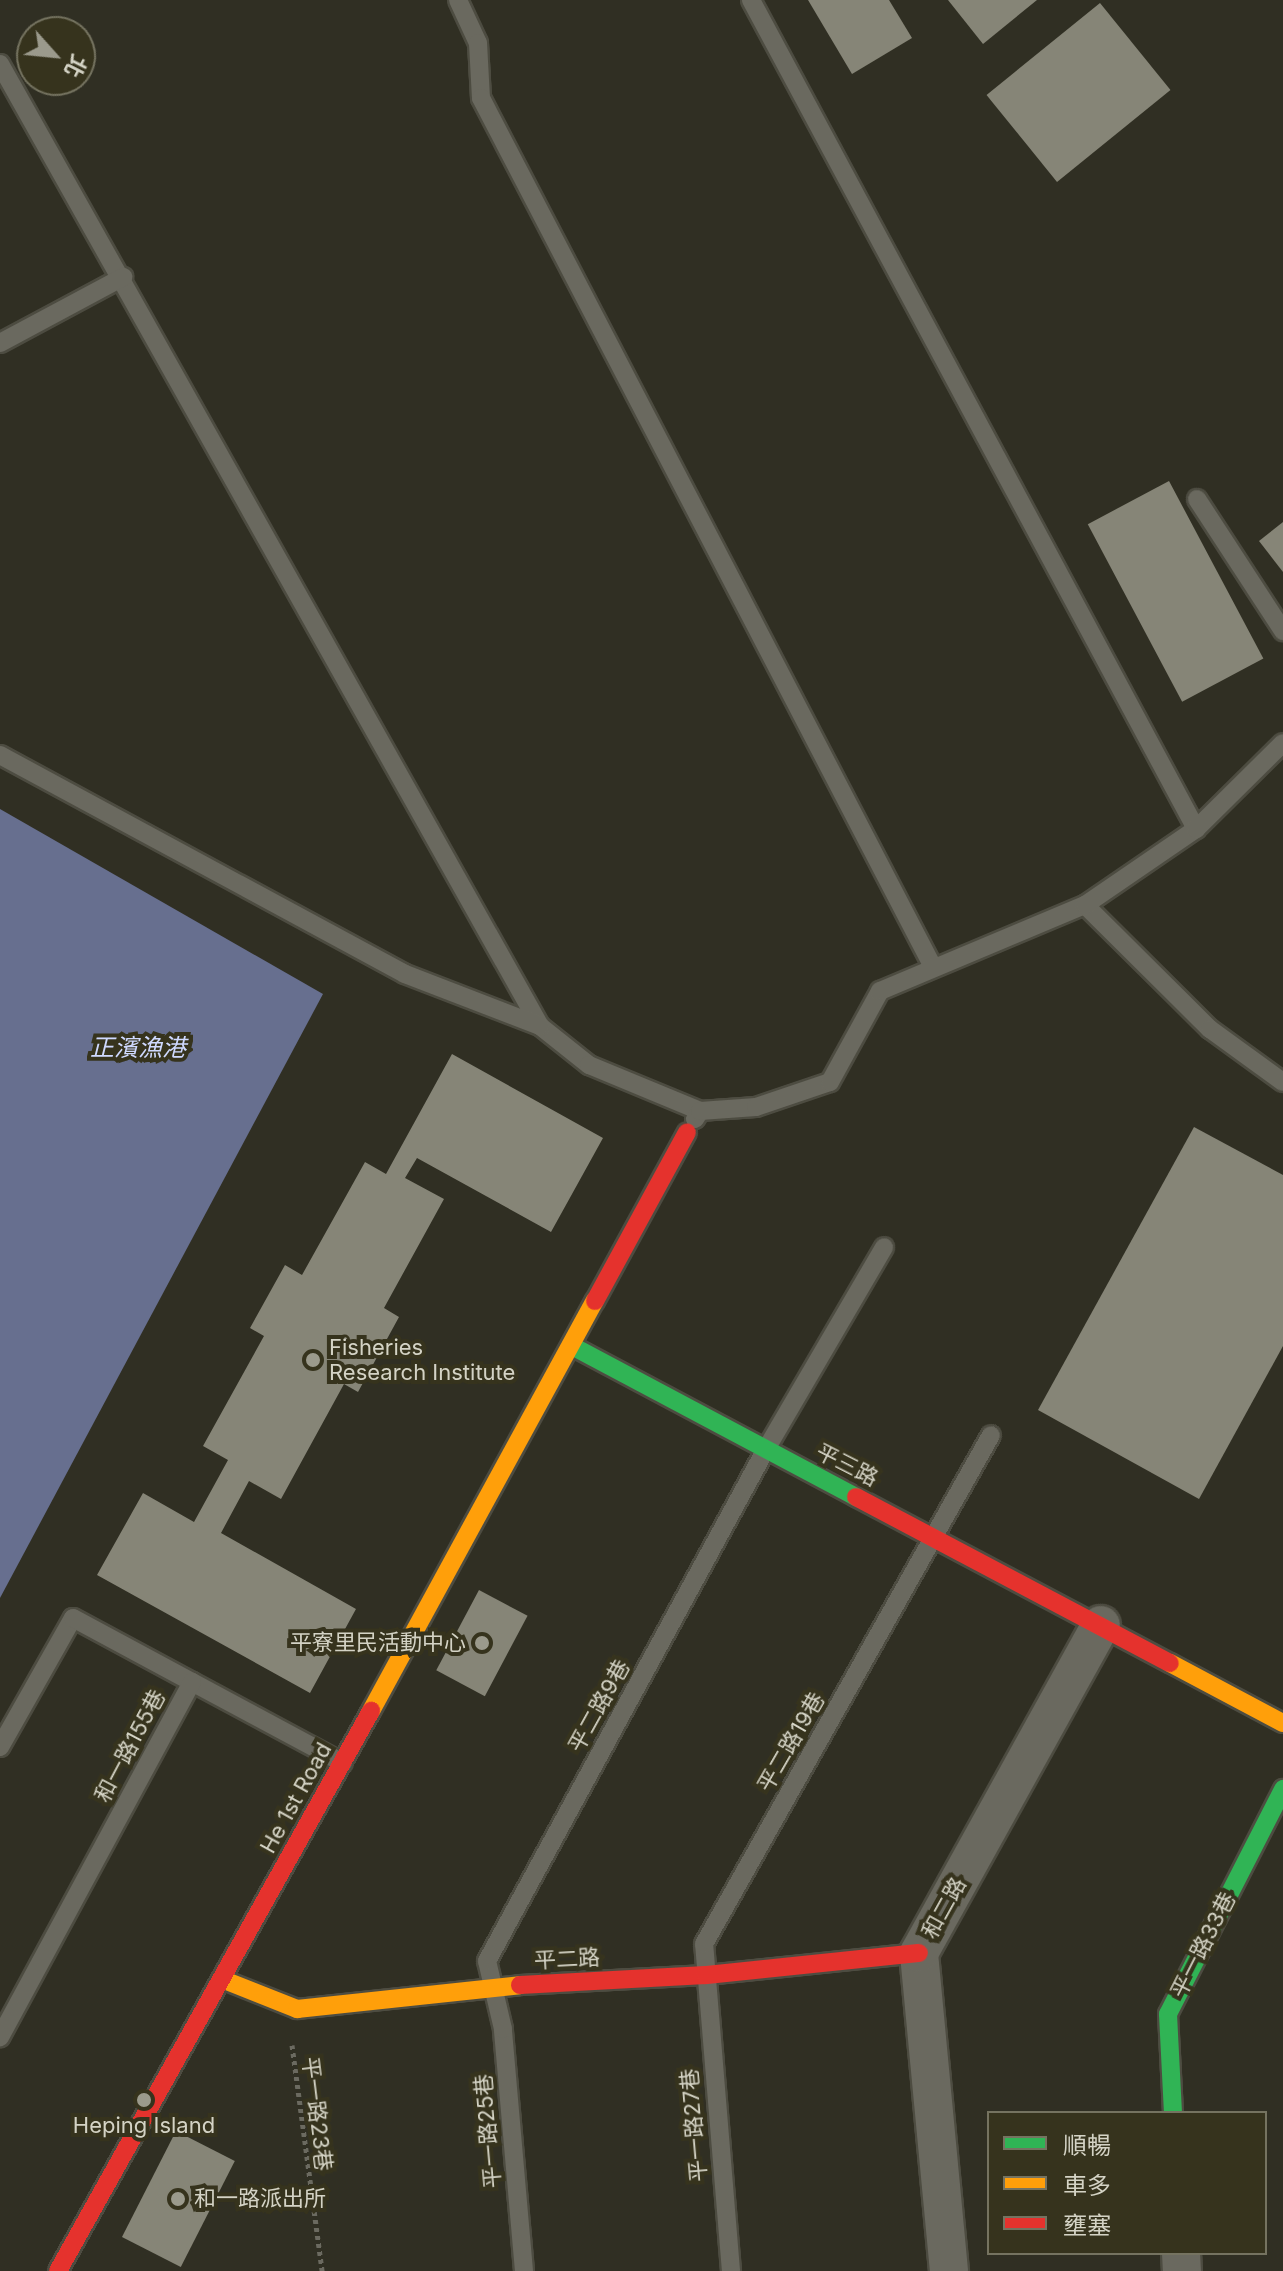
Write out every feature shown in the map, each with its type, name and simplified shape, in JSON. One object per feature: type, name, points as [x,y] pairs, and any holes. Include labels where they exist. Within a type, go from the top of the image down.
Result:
[{"type":"street","name":"He 1st Road","points":[[58,2271],[224,1980],[687,1132]]},
{"type":"street","name":"平三路","points":[[572,1346],[765,1451],[1101,1625]]},
{"type":"street","points":[[1101,1625],[1283,1723]]},
{"type":"street","name":"和二路","points":[[949,2271],[919,1953],[1101,1625]]},
{"type":"street","name":"平一路33巷","points":[[1173,2111],[1168,2014],[1283,1789]]},
{"type":"street","name":"平二路","points":[[224,1980],[297,2009],[493,1987],[706,1975],[919,1953]]},
{"type":"lane","points":[[458,0],[478,43],[481,98],[933,967]]},
{"type":"lane","points":[[751,0],[1196,829]]},
{"type":"lane","points":[[0,64],[123,277],[540,1026]]},
{"type":"lane","points":[[0,343],[123,277]]},
{"type":"lane","points":[[1197,499],[1283,631]]},
{"type":"lane","points":[[0,755],[405,974],[540,1026],[589,1065],[700,1111],[756,1107],[830,1082],[880,991],[1085,905],[1196,829],[1283,743]]},
{"type":"lane","points":[[1085,905],[1210,1029],[1283,1082]]},
{"type":"lane","points":[[687,1132],[700,1111]]},
{"type":"lane","name":"平二路9巷","points":[[493,1987],[487,1961],[765,1451],[884,1247]]},
{"type":"lane","name":"平二路19巷","points":[[706,1975],[704,1944],[936,1538],[991,1435]]},
{"type":"lane","name":"和一路155巷","points":[[0,1747],[73,1618],[192,1682],[0,2037]]},
{"type":"lane","points":[[192,1682],[343,1763]]},
{"type":"lane","name":"平一路27巷","points":[[706,1975],[731,2271]]},
{"type":"lane","name":"平一路25巷","points":[[493,1987],[503,2029],[524,2271]]},
{"type":"path","name":"平一路23巷","points":[[297,2009],[291,2036],[322,2271]]},
{"type":"water","name":"正濱漁港","points":[[0,809],[323,994],[0,1598]]},
{"type":"building","points":[[808,0],[889,0],[912,38],[852,74]]},
{"type":"building","points":[[948,0],[1037,0],[983,44]]},
{"type":"building","points":[[1100,3],[1170,90],[1057,182],[987,95]]},
{"type":"building","points":[[1169,481],[1263,658],[1182,702],[1088,524]]},
{"type":"building","points":[[1283,522],[1283,572],[1259,541]]},
{"type":"building","name":"Fisheries Research Institute","points":[[452,1054],[603,1138],[551,1232],[417,1158],[405,1178],[444,1199],[384,1308],[399,1317],[358,1392],[344,1384],[281,1499],[249,1481],[221,1533],[356,1609],[310,1693],[97,1575],[143,1493],[194,1522],[228,1460],[203,1446],[264,1336],[250,1328],[285,1265],[302,1275],[365,1162],[386,1174]]},
{"type":"building","points":[[1194,1127],[1283,1175],[1283,1346],[1199,1499],[1038,1410]]},
{"type":"building","name":"平寮里民活動中心","points":[[479,1590],[528,1616],[485,1696],[436,1670]]},
{"type":"building","name":"和一路派出所","points":[[176,2131],[235,2161],[181,2267],[122,2237]]},
{"type":"traffic: fast","points":[[572,1346],[856,1497]]},
{"type":"traffic: fast","points":[[1173,2111],[1168,2014],[1283,1789]]},
{"type":"traffic: slow","points":[[371,1711],[595,1301]]},
{"type":"traffic: slow","points":[[1170,1663],[1283,1723]]},
{"type":"traffic: slow","points":[[224,1980],[297,2009],[520,1985]]},
{"type":"traffic: jam","points":[[595,1301],[687,1132]]},
{"type":"traffic: jam","points":[[856,1497],[1170,1663]]},
{"type":"traffic: jam","points":[[58,2271],[371,1711]]},
{"type":"traffic: jam","points":[[520,1985],[706,1975],[919,1953]]},
{"type":"place","name":"Fisheries Research Institute","points":[[313,1360]]},
{"type":"place","name":"平寮里民活動中心","points":[[482,1643]]},
{"type":"place","name":"Heping Island","points":[[144,2100]]},
{"type":"place","name":"和一路派出所","points":[[178,2199]]}]
